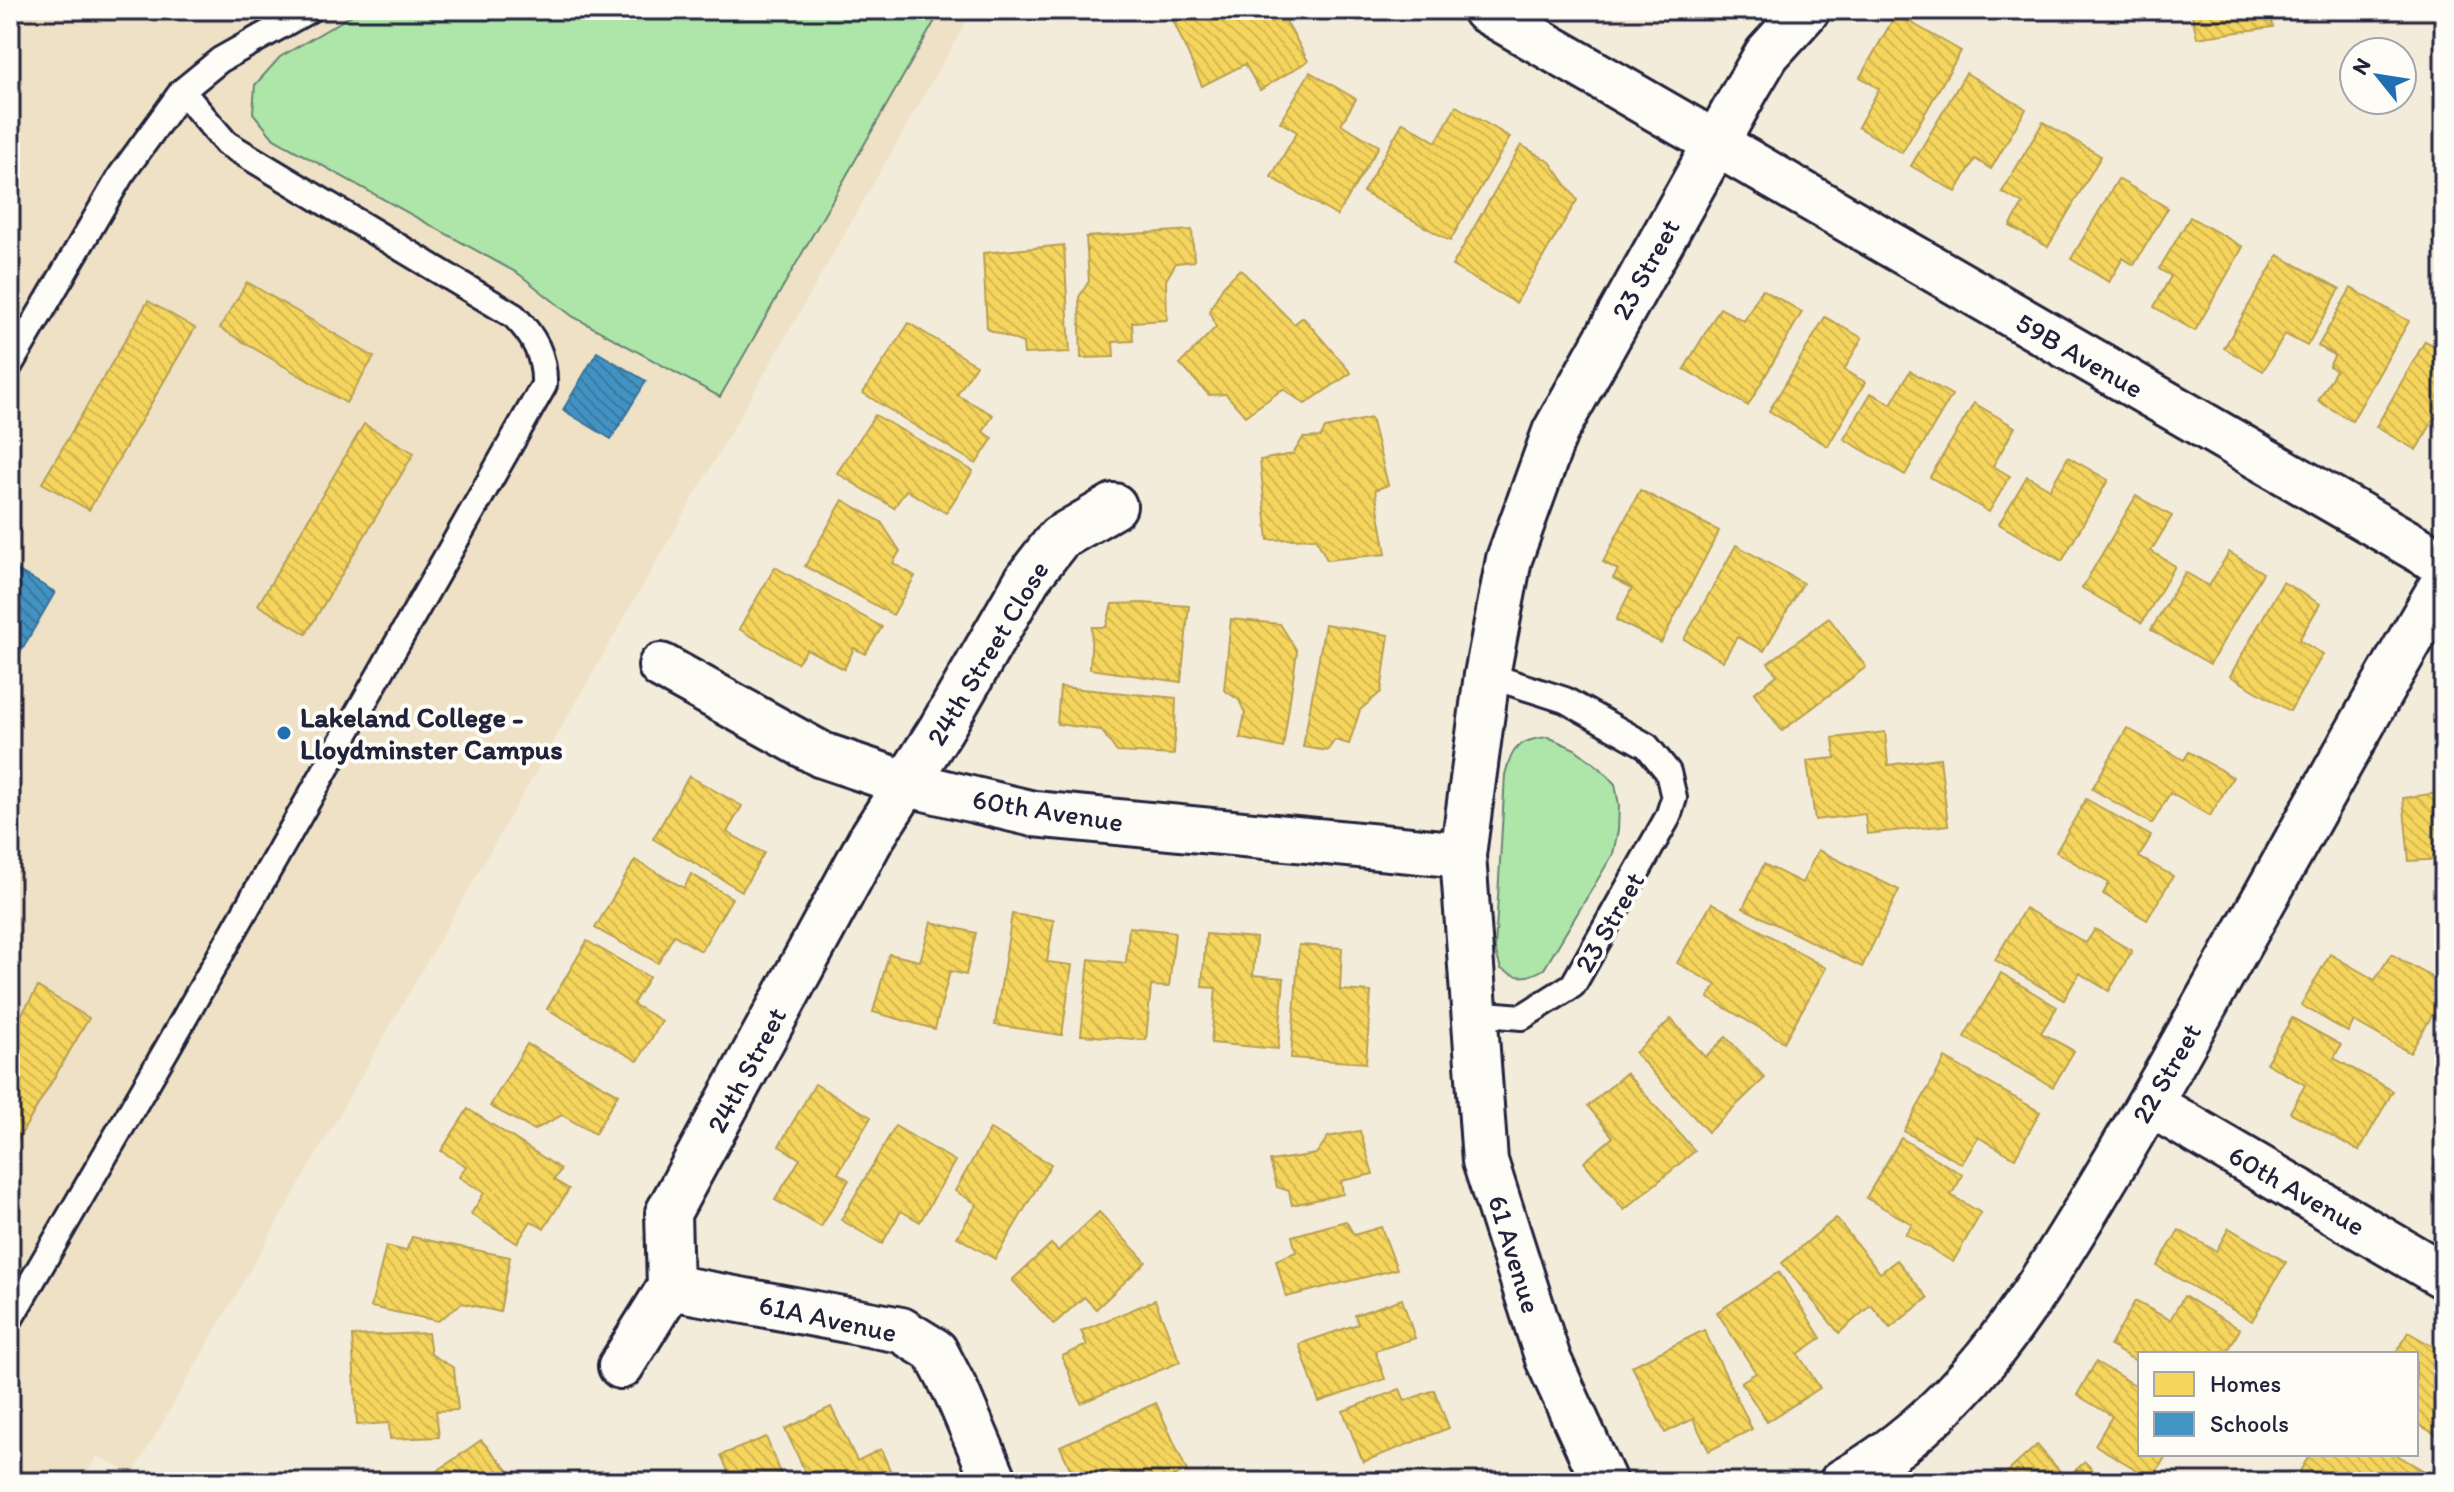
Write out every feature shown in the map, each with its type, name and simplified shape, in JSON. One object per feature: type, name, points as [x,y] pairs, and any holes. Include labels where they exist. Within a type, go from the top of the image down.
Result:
[{"type":"street","name":"59B Avenue","points":[[1485,10],[2444,564]]},
{"type":"street","name":"23 Street","points":[[1767,54],[1777,10]]},
{"type":"street","name":"23 Street","points":[[1473,1013],[1463,855],[1487,675],[1509,559],[1555,432],[1767,54],[1807,10]]},
{"type":"street","name":"24th Street Close","points":[[908,784],[1028,578],[1059,538],[1114,506]]},
{"type":"street","name":"22 Street","points":[[1842,1482],[1879,1461],[1912,1435],[1959,1392],[2006,1335],[2150,1104],[2438,607]]},
{"type":"street","name":"60th Avenue","points":[[661,666],[822,755],[908,784],[1034,814],[1463,855]]},
{"type":"street","name":"24th Street","points":[[670,1287],[668,1213],[871,839],[908,784]]},
{"type":"street","name":"61 Avenue","points":[[1473,1013],[1485,1161],[1548,1359],[1604,1482]]},
{"type":"street","name":"60th Avenue","points":[[2150,1104],[2444,1276]]},
{"type":"street","points":[[621,1366],[670,1287]]},
{"type":"street","name":"61A Avenue","points":[[670,1287],[901,1330],[935,1351],[957,1393],[995,1482]]},
{"type":"lane","points":[[10,365],[121,175],[182,91],[220,60],[309,10]]},
{"type":"lane","points":[[10,1319],[544,385],[544,371],[536,343],[514,316],[226,143],[182,91]]},
{"type":"lane","name":"23 Street","points":[[1473,1013],[1522,1017],[1573,985],[1668,817],[1674,798],[1668,772],[1647,746],[1565,700],[1487,675]]},
{"type":"shaded area","name":"Lakeland College - Lloydminster Campus","points":[[10,10],[973,10],[133,1474],[97,1456],[82,1482],[10,1482]]},
{"type":"green space","points":[[361,10],[941,10],[720,397],[572,316],[519,274],[274,139],[253,113],[255,85],[280,57]]},
{"type":"green space","points":[[1548,737],[1575,749],[1615,784],[1619,805],[1618,830],[1613,854],[1544,969],[1532,975],[1518,976],[1501,969],[1495,949],[1505,775],[1510,758],[1518,747],[1530,740]]},
{"type":"building: Homes","points":[[1192,10],[1227,10],[1236,20],[1257,10],[1280,10],[1308,61],[1260,90],[1245,64],[1202,86],[1173,20]]},
{"type":"building: Homes","points":[[2191,10],[2269,10],[2273,27],[2197,38]]},
{"type":"building: Homes","points":[[1896,14],[1961,51],[1902,153],[1858,127],[1879,89],[1860,77]]},
{"type":"building: Homes","points":[[1310,72],[1356,99],[1341,124],[1379,146],[1337,216],[1271,177],[1297,132],[1280,122]]},
{"type":"building: Homes","points":[[1966,73],[2026,109],[1991,169],[1975,159],[1956,192],[1911,166]]},
{"type":"building: Homes","points":[[1456,106],[1510,137],[1450,241],[1363,192],[1403,122],[1436,142]]},
{"type":"building: Homes","points":[[2043,122],[2101,156],[2048,247],[2010,226],[2023,204],[2002,192]]},
{"type":"building: Homes","points":[[1521,145],[1550,162],[1577,200],[1516,303],[1452,266]]},
{"type":"building: Homes","points":[[2118,179],[2168,208],[2134,265],[2123,258],[2109,282],[2071,259]]},
{"type":"building: Homes","points":[[2444,214],[2444,241],[2432,234]]},
{"type":"building: Homes","points":[[2190,217],[2243,247],[2195,331],[2154,307],[2171,276],[2159,269]]},
{"type":"building: Homes","points":[[1192,230],[1194,261],[1176,263],[1166,280],[1167,320],[1132,322],[1133,341],[1113,342],[1114,357],[1081,358],[1079,297],[1089,281],[1086,237]]},
{"type":"building: Homes","points":[[1064,245],[1070,352],[1024,354],[1023,343],[987,329],[983,253]]},
{"type":"building: Homes","points":[[2278,255],[2340,289],[2307,346],[2285,334],[2263,371],[2224,348]]},
{"type":"building: Homes","points":[[1240,269],[1294,324],[1303,317],[1351,373],[1305,404],[1283,389],[1245,416],[1226,394],[1209,395],[1180,364],[1216,327],[1209,311],[1223,286]]},
{"type":"building: Homes","points":[[247,282],[374,357],[346,403],[220,328]]},
{"type":"building: Homes","points":[[2351,288],[2409,321],[2352,421],[2318,401],[2336,370],[2329,366],[2335,355],[2318,346]]},
{"type":"building: Homes","points":[[1762,289],[1802,312],[1748,406],[1684,369],[1720,308],[1744,321]]},
{"type":"building: Homes","points":[[148,301],[195,328],[89,510],[42,483]]},
{"type":"building: Homes","points":[[1825,317],[1862,338],[1844,370],[1865,382],[1828,446],[1769,411]]},
{"type":"building: Homes","points":[[909,323],[976,365],[957,395],[993,415],[983,432],[993,438],[976,464],[863,393]]},
{"type":"building: Homes","points":[[2425,341],[2444,351],[2444,421],[2436,416],[2416,450],[2376,427]]},
{"type":"building: Homes","points":[[1910,371],[1952,395],[1905,475],[1844,439],[1871,393],[1891,404]]},
{"type":"building: Homes","points":[[1974,403],[2015,427],[1993,466],[2010,476],[1989,512],[1930,477]]},
{"type":"building: Homes","points":[[875,415],[973,471],[946,513],[906,490],[894,508],[837,473]]},
{"type":"building: Homes","points":[[1371,418],[1388,485],[1375,490],[1386,554],[1327,560],[1316,538],[1268,540],[1260,460],[1293,454],[1303,438],[1321,437],[1325,428]]},
{"type":"building: Homes","points":[[364,424],[414,453],[306,634],[258,605]]},
{"type":"building: Homes","points":[[2068,457],[2108,480],[2062,561],[1999,524],[2027,476],[2050,489]]},
{"type":"building: Homes","points":[[1640,490],[1719,531],[1661,643],[1616,620],[1632,588],[1613,578],[1618,570],[1603,562]]},
{"type":"building: Homes","points":[[2136,496],[2172,516],[2151,551],[2175,566],[2142,623],[2082,588]]},
{"type":"building: Homes","points":[[843,500],[881,522],[900,551],[893,563],[915,576],[893,615],[805,566]]},
{"type":"building: Homes","points":[[1736,545],[1803,583],[1764,651],[1737,637],[1723,661],[1684,639]]},
{"type":"building: Homes","points":[[2229,552],[2263,573],[2210,664],[2151,630],[2185,572],[2209,586]]},
{"type":"building: Homes","points":[[775,567],[882,627],[865,654],[854,648],[844,669],[807,649],[797,663],[739,629]]},
{"type":"building: Homes","points":[[2283,582],[2320,604],[2299,640],[2323,654],[2290,711],[2230,676]]},
{"type":"building: Homes","points":[[1112,604],[1189,606],[1181,682],[1090,669],[1092,627],[1106,627]]},
{"type":"building: Homes","points":[[1829,618],[1866,667],[1782,731],[1754,693],[1777,675],[1768,663]]},
{"type":"building: Homes","points":[[1231,619],[1280,624],[1297,651],[1283,748],[1240,738],[1245,713],[1239,700],[1224,690]]},
{"type":"building: Homes","points":[[1325,624],[1389,635],[1381,692],[1360,710],[1349,744],[1335,740],[1327,751],[1303,747]]},
{"type":"building: Homes","points":[[1060,687],[1176,698],[1174,755],[1117,752],[1101,730],[1057,724]]},
{"type":"building: Homes","points":[[2127,728],[2184,760],[2189,752],[2233,777],[2210,816],[2170,793],[2152,824],[2092,789]]},
{"type":"building: Homes","points":[[1885,732],[1888,765],[1940,758],[1948,825],[1867,834],[1865,814],[1815,820],[1807,761],[1835,758],[1833,738]]},
{"type":"building: Homes","points":[[2444,769],[2444,859],[2409,861],[2403,798],[2437,793],[2436,770]]},
{"type":"building: Homes","points":[[689,776],[742,806],[727,832],[764,853],[742,891],[653,839]]},
{"type":"building: Homes","points":[[2086,799],[2151,836],[2139,857],[2173,876],[2147,920],[2103,894],[2109,883],[2056,852]]},
{"type":"building: Homes","points":[[1818,850],[1899,890],[1862,967],[1743,908],[1764,864],[1802,883]]},
{"type":"building: Homes","points":[[635,860],[684,888],[691,874],[732,898],[701,951],[674,935],[658,963],[595,928]]},
{"type":"building: Homes","points":[[1712,903],[1826,968],[1784,1042],[1708,998],[1716,985],[1677,963]]},
{"type":"building: Homes","points":[[2025,908],[2086,943],[2095,929],[2132,951],[2109,991],[2079,973],[2064,1000],[1995,960]]},
{"type":"building: Homes","points":[[1012,914],[1054,920],[1047,962],[1072,965],[1062,1035],[995,1025]]},
{"type":"building: Homes","points":[[931,922],[976,933],[966,975],[950,971],[935,1029],[873,1012],[889,954],[920,961]]},
{"type":"building: Homes","points":[[1129,927],[1175,932],[1169,987],[1151,986],[1146,1040],[1081,1035],[1089,959],[1126,963]]},
{"type":"building: Homes","points":[[1206,934],[1256,938],[1253,975],[1284,978],[1278,1049],[1211,1043],[1216,988],[1202,987]]},
{"type":"building: Homes","points":[[587,941],[649,977],[633,1004],[662,1021],[638,1061],[547,1009]]},
{"type":"building: Homes","points":[[1299,945],[1342,948],[1340,990],[1371,992],[1366,1063],[1291,1058]]},
{"type":"building: Homes","points":[[2330,954],[2375,980],[2391,954],[2444,984],[2444,995],[2410,1053],[2354,1021],[2348,1032],[2301,1005]]},
{"type":"building: Homes","points":[[2001,973],[2057,1007],[2041,1033],[2074,1051],[2053,1087],[1964,1037]]},
{"type":"building: Homes","points":[[38,987],[89,1018],[10,1153],[10,1034]]},
{"type":"building: Homes","points":[[2292,1018],[2341,1045],[2334,1058],[2393,1091],[2359,1151],[2290,1112],[2305,1085],[2266,1063]]},
{"type":"building: Homes","points":[[1671,1019],[1705,1057],[1726,1037],[1765,1078],[1708,1132],[1635,1053]]},
{"type":"building: Homes","points":[[527,1044],[618,1094],[595,1134],[562,1115],[534,1130],[490,1106]]},
{"type":"building: Homes","points":[[1945,1058],[2040,1112],[2015,1158],[1978,1137],[1962,1164],[1904,1131]]},
{"type":"building: Homes","points":[[1626,1073],[1695,1151],[1624,1210],[1584,1162],[1613,1137],[1588,1106]]},
{"type":"building: Homes","points":[[815,1084],[871,1117],[838,1173],[849,1180],[821,1227],[775,1200],[800,1159],[779,1146]]},
{"type":"building: Homes","points":[[468,1109],[561,1169],[554,1180],[569,1189],[544,1229],[531,1221],[517,1243],[471,1214],[484,1193],[459,1177],[466,1166],[441,1151]]},
{"type":"building: Homes","points":[[895,1126],[955,1161],[920,1222],[901,1211],[882,1244],[841,1220]]},
{"type":"building: Homes","points":[[990,1129],[1051,1164],[995,1259],[957,1237],[977,1204],[955,1191]]},
{"type":"building: Homes","points":[[1360,1131],[1373,1174],[1341,1181],[1343,1194],[1292,1205],[1289,1191],[1277,1187],[1270,1161],[1316,1154],[1328,1137]]},
{"type":"building: Homes","points":[[1901,1138],[1963,1175],[1951,1195],[1981,1213],[1953,1262],[1905,1234],[1912,1224],[1866,1198]]},
{"type":"building: Homes","points":[[2444,1150],[2444,1176],[2433,1169]]},
{"type":"building: Homes","points":[[1099,1212],[1146,1262],[1096,1309],[1084,1297],[1054,1324],[1012,1280],[1051,1244],[1058,1251]]},
{"type":"building: Homes","points":[[1836,1218],[1880,1273],[1897,1260],[1928,1298],[1890,1328],[1871,1305],[1839,1333],[1782,1263]]},
{"type":"building: Homes","points":[[1346,1221],[1354,1235],[1381,1227],[1397,1269],[1286,1297],[1276,1260],[1296,1252],[1292,1236]]},
{"type":"building: Homes","points":[[2229,1228],[2286,1262],[2252,1321],[2157,1266],[2179,1230],[2216,1251]]},
{"type":"building: Homes","points":[[412,1237],[510,1257],[500,1312],[462,1303],[438,1321],[371,1307],[386,1246],[406,1251]]},
{"type":"building: Homes","points":[[1779,1272],[1821,1338],[1798,1354],[1820,1388],[1767,1422],[1741,1382],[1756,1373],[1717,1312]]},
{"type":"building: Homes","points":[[2184,1296],[2240,1329],[2227,1352],[2138,1352],[2138,1362],[2110,1346],[2135,1301],[2170,1320]]},
{"type":"building: Homes","points":[[1402,1299],[1415,1338],[1375,1351],[1385,1379],[1319,1402],[1299,1344],[1358,1324],[1355,1315]]},
{"type":"building: Homes","points":[[1155,1300],[1180,1362],[1081,1403],[1062,1356],[1087,1345],[1081,1331]]},
{"type":"building: Homes","points":[[1704,1330],[1752,1429],[1709,1451],[1693,1419],[1665,1433],[1632,1366]]},
{"type":"building: Homes","points":[[2408,1332],[2444,1353],[2444,1439],[2418,1424],[2418,1352],[2396,1352]]},
{"type":"building: Homes","points":[[428,1333],[431,1354],[454,1368],[458,1410],[436,1411],[439,1437],[390,1439],[389,1423],[357,1425],[352,1336]]},
{"type":"building: Homes","points":[[2096,1362],[2138,1387],[2138,1456],[2166,1456],[2152,1479],[2095,1445],[2112,1416],[2077,1395]]},
{"type":"building: Homes","points":[[1400,1389],[1405,1401],[1434,1390],[1449,1428],[1363,1462],[1343,1411]]},
{"type":"building: Homes","points":[[1156,1403],[1187,1471],[1162,1482],[1122,1482],[1118,1474],[1100,1482],[1076,1482],[1060,1446]]},
{"type":"building: Homes","points":[[831,1407],[857,1461],[881,1449],[895,1482],[810,1482],[785,1429]]},
{"type":"building: Homes","points":[[766,1437],[784,1482],[733,1482],[721,1455]]},
{"type":"building: Homes","points":[[481,1440],[517,1480],[422,1482]]},
{"type":"building: Homes","points":[[2037,1445],[2066,1478],[2085,1462],[2104,1482],[2008,1482],[2003,1476]]},
{"type":"building: Homes","points":[[2309,1456],[2398,1456],[2443,1482],[2314,1482],[2299,1473]]},
{"type":"building: Schools","points":[[597,352],[646,381],[611,439],[563,410]]},
{"type":"building: Schools","points":[[10,566],[55,592],[10,670]]},
{"type":"place","name":"Lakeland College - Lloydminster Campus","points":[[284,733]]}]
